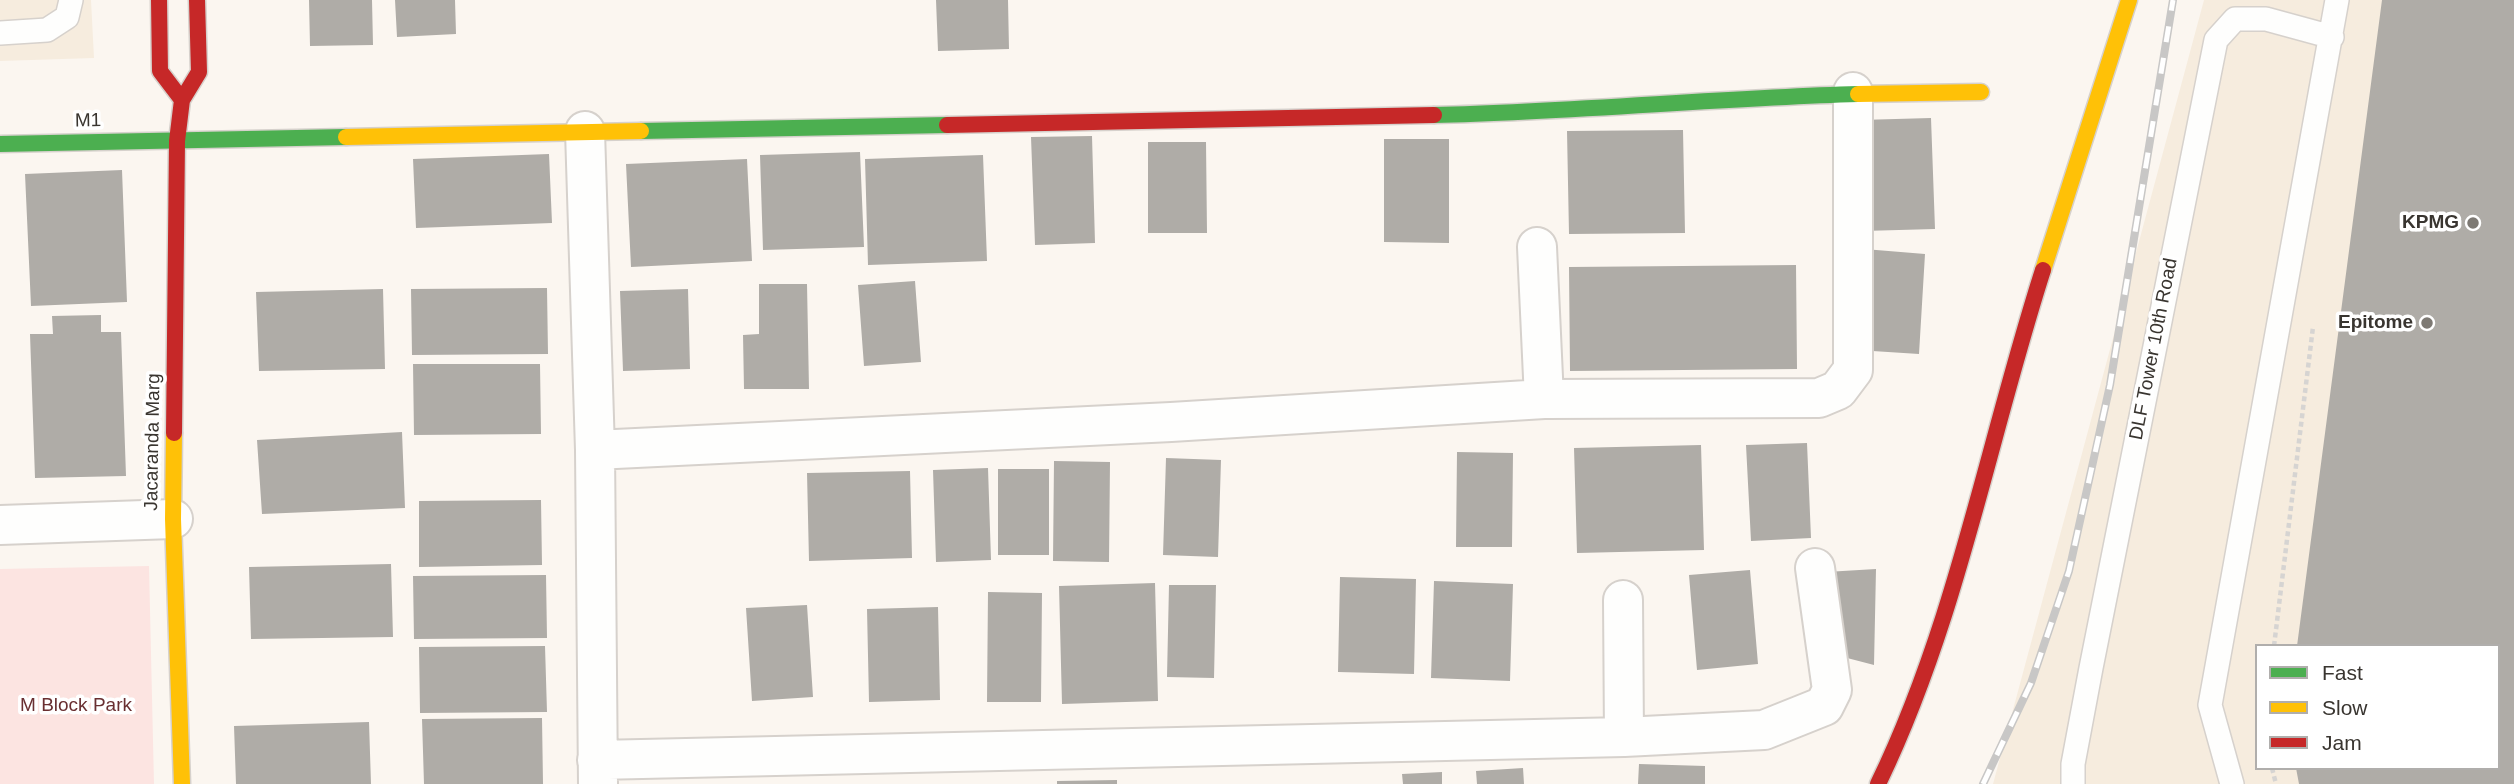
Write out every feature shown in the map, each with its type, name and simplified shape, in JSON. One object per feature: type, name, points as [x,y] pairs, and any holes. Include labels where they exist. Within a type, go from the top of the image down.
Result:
[{"type":"street","points":[[159,0],[160,71],[182,100]]},
{"type":"street","name":"Jacaranda Marg","points":[[182,784],[173,519],[177,141],[182,100],[199,72],[197,0]]},
{"type":"street","points":[[1878,784],[1894,751],[1963,561],[2017,350],[2129,0]]},
{"type":"street","points":[[595,450],[1171,422],[1544,399],[1819,398],[1838,390],[1853,370],[1853,92]]},
{"type":"street","name":"M1","points":[[0,144],[1530,113],[1661,102],[1853,92],[1981,92]]},
{"type":"street","points":[[585,131],[595,450],[598,772],[1764,730],[1824,706],[1832,690],[1815,568]]},
{"type":"street","points":[[1536,247],[1544,399]]},
{"type":"street","points":[[0,525],[173,519]]},
{"type":"street","points":[[1623,600],[1624,737]]},
{"type":"lane","points":[[0,33],[47,30],[67,17],[71,0]]},
{"type":"lane","points":[[2232,784],[2210,705],[2337,0]]},
{"type":"lane","name":"DLF Tower 10th Road","points":[[2073,784],[2073,764],[2091,668],[2216,40],[2235,19],[2266,19],[2332,37]]},
{"type":"shaded area","points":[[0,0],[91,0],[94,58],[0,61]]},
{"type":"shaded area","points":[[2204,0],[2514,0],[2514,784],[1993,784]]},
{"type":"green space","name":"M Block Park","points":[[149,566],[154,784],[0,784],[0,569]]},
{"type":"building","points":[[309,0],[372,0],[373,45],[310,46]]},
{"type":"building","points":[[395,0],[455,0],[456,34],[397,37]]},
{"type":"building","points":[[936,0],[1008,0],[1009,49],[938,51]]},
{"type":"building","name":"Epitome","points":[[2382,0],[2514,0],[2514,784],[2299,784],[2296,770],[2500,770],[2500,644],[2297,644]]},
{"type":"building","points":[[1931,118],[1935,229],[1863,231],[1860,120]]},
{"type":"building","points":[[1683,130],[1685,233],[1569,234],[1567,131]]},
{"type":"building","points":[[1092,136],[1095,243],[1035,245],[1031,137]]},
{"type":"building","points":[[1384,139],[1449,139],[1449,243],[1384,242]]},
{"type":"building","points":[[1148,142],[1206,142],[1207,233],[1148,233]]},
{"type":"building","points":[[860,152],[864,247],[763,250],[760,155]]},
{"type":"building","points":[[549,154],[552,223],[416,228],[413,159]]},
{"type":"building","points":[[983,155],[987,261],[868,265],[865,159]]},
{"type":"building","points":[[747,159],[752,261],[631,267],[626,164]]},
{"type":"building","points":[[122,170],[127,302],[31,306],[25,174]]},
{"type":"building","points":[[1864,249],[1925,254],[1919,354],[1857,350]]},
{"type":"building","points":[[1796,265],[1797,369],[1570,371],[1569,267]]},
{"type":"building","points":[[915,281],[921,362],[864,366],[858,285]]},
{"type":"building","points":[[759,284],[807,284],[809,389],[744,389],[743,335],[759,334]]},
{"type":"building","points":[[547,288],[548,354],[412,355],[411,289]]},
{"type":"building","points":[[383,289],[385,369],[259,371],[256,292]]},
{"type":"building","points":[[688,289],[690,369],[623,371],[620,291]]},
{"type":"building","points":[[101,315],[101,332],[121,332],[126,476],[35,478],[30,334],[53,334],[52,316]]},
{"type":"building","points":[[413,364],[540,364],[541,434],[414,435]]},
{"type":"building","points":[[402,432],[405,508],[262,514],[257,440]]},
{"type":"building","points":[[1807,443],[1811,538],[1751,541],[1746,445]]},
{"type":"building","points":[[1701,445],[1704,550],[1577,553],[1574,448]]},
{"type":"building","points":[[1457,452],[1513,453],[1512,547],[1456,547]]},
{"type":"building","points":[[1166,458],[1221,460],[1218,557],[1163,555]]},
{"type":"building","points":[[1054,461],[1110,462],[1109,562],[1053,561]]},
{"type":"building","points":[[988,468],[991,560],[936,562],[933,470]]},
{"type":"building","points":[[998,469],[1049,469],[1049,555],[998,555]]},
{"type":"building","points":[[910,471],[912,558],[809,561],[807,473]]},
{"type":"building","points":[[541,500],[542,565],[419,567],[419,501]]},
{"type":"building","points":[[391,564],[393,637],[251,639],[249,567]]},
{"type":"building","points":[[1876,569],[1874,665],[1828,653],[1826,572]]},
{"type":"building","points":[[1750,570],[1758,664],[1697,670],[1689,575]]},
{"type":"building","points":[[546,575],[547,638],[414,639],[413,576]]},
{"type":"building","points":[[1340,577],[1416,579],[1414,674],[1338,672]]},
{"type":"building","points":[[1434,581],[1513,584],[1510,681],[1431,678]]},
{"type":"building","points":[[1155,583],[1158,701],[1062,704],[1059,586]]},
{"type":"building","points":[[1169,585],[1216,585],[1214,678],[1167,677]]},
{"type":"building","points":[[988,592],[1042,593],[1041,702],[987,702]]},
{"type":"building","points":[[807,605],[813,697],[752,701],[746,608]]},
{"type":"building","points":[[938,607],[940,700],[869,702],[867,609]]},
{"type":"building","points":[[545,646],[547,712],[420,713],[419,647]]},
{"type":"building","points":[[542,718],[543,784],[424,784],[422,719]]},
{"type":"building","points":[[369,722],[371,784],[236,784],[234,726]]},
{"type":"building","points":[[1639,764],[1705,766],[1705,784],[1638,784]]},
{"type":"building","points":[[1523,768],[1524,784],[1477,784],[1476,771]]},
{"type":"building","points":[[1442,772],[1442,784],[1403,784],[1402,774]]},
{"type":"building","points":[[1117,780],[1117,784],[1057,784],[1057,781]]},
{"type":"railway","points":[[1983,784],[2031,683],[2069,571],[2110,385],[2173,0]]},
{"type":"traffic: fast","points":[[1434,115],[1858,94]]},
{"type":"traffic: fast","points":[[641,131],[947,125]]},
{"type":"traffic: fast","points":[[0,144],[346,137]]},
{"type":"traffic: slow","points":[[2043,270],[2129,0]]},
{"type":"traffic: slow","points":[[1858,94],[1981,92]]},
{"type":"traffic: slow","points":[[346,137],[641,131]]},
{"type":"traffic: slow","points":[[174,433],[173,519],[182,784]]},
{"type":"traffic: jam","points":[[159,0],[160,71],[182,100]]},
{"type":"traffic: jam","points":[[174,433],[177,141],[182,100],[199,72],[197,0]]},
{"type":"traffic: jam","points":[[947,125],[1434,115]]},
{"type":"traffic: jam","points":[[1878,784],[1906,722],[1950,595],[2043,270]]},
{"type":"place","name":"KPMG","points":[[2473,223]]},
{"type":"place","name":"Epitome","points":[[2427,323]]}]
